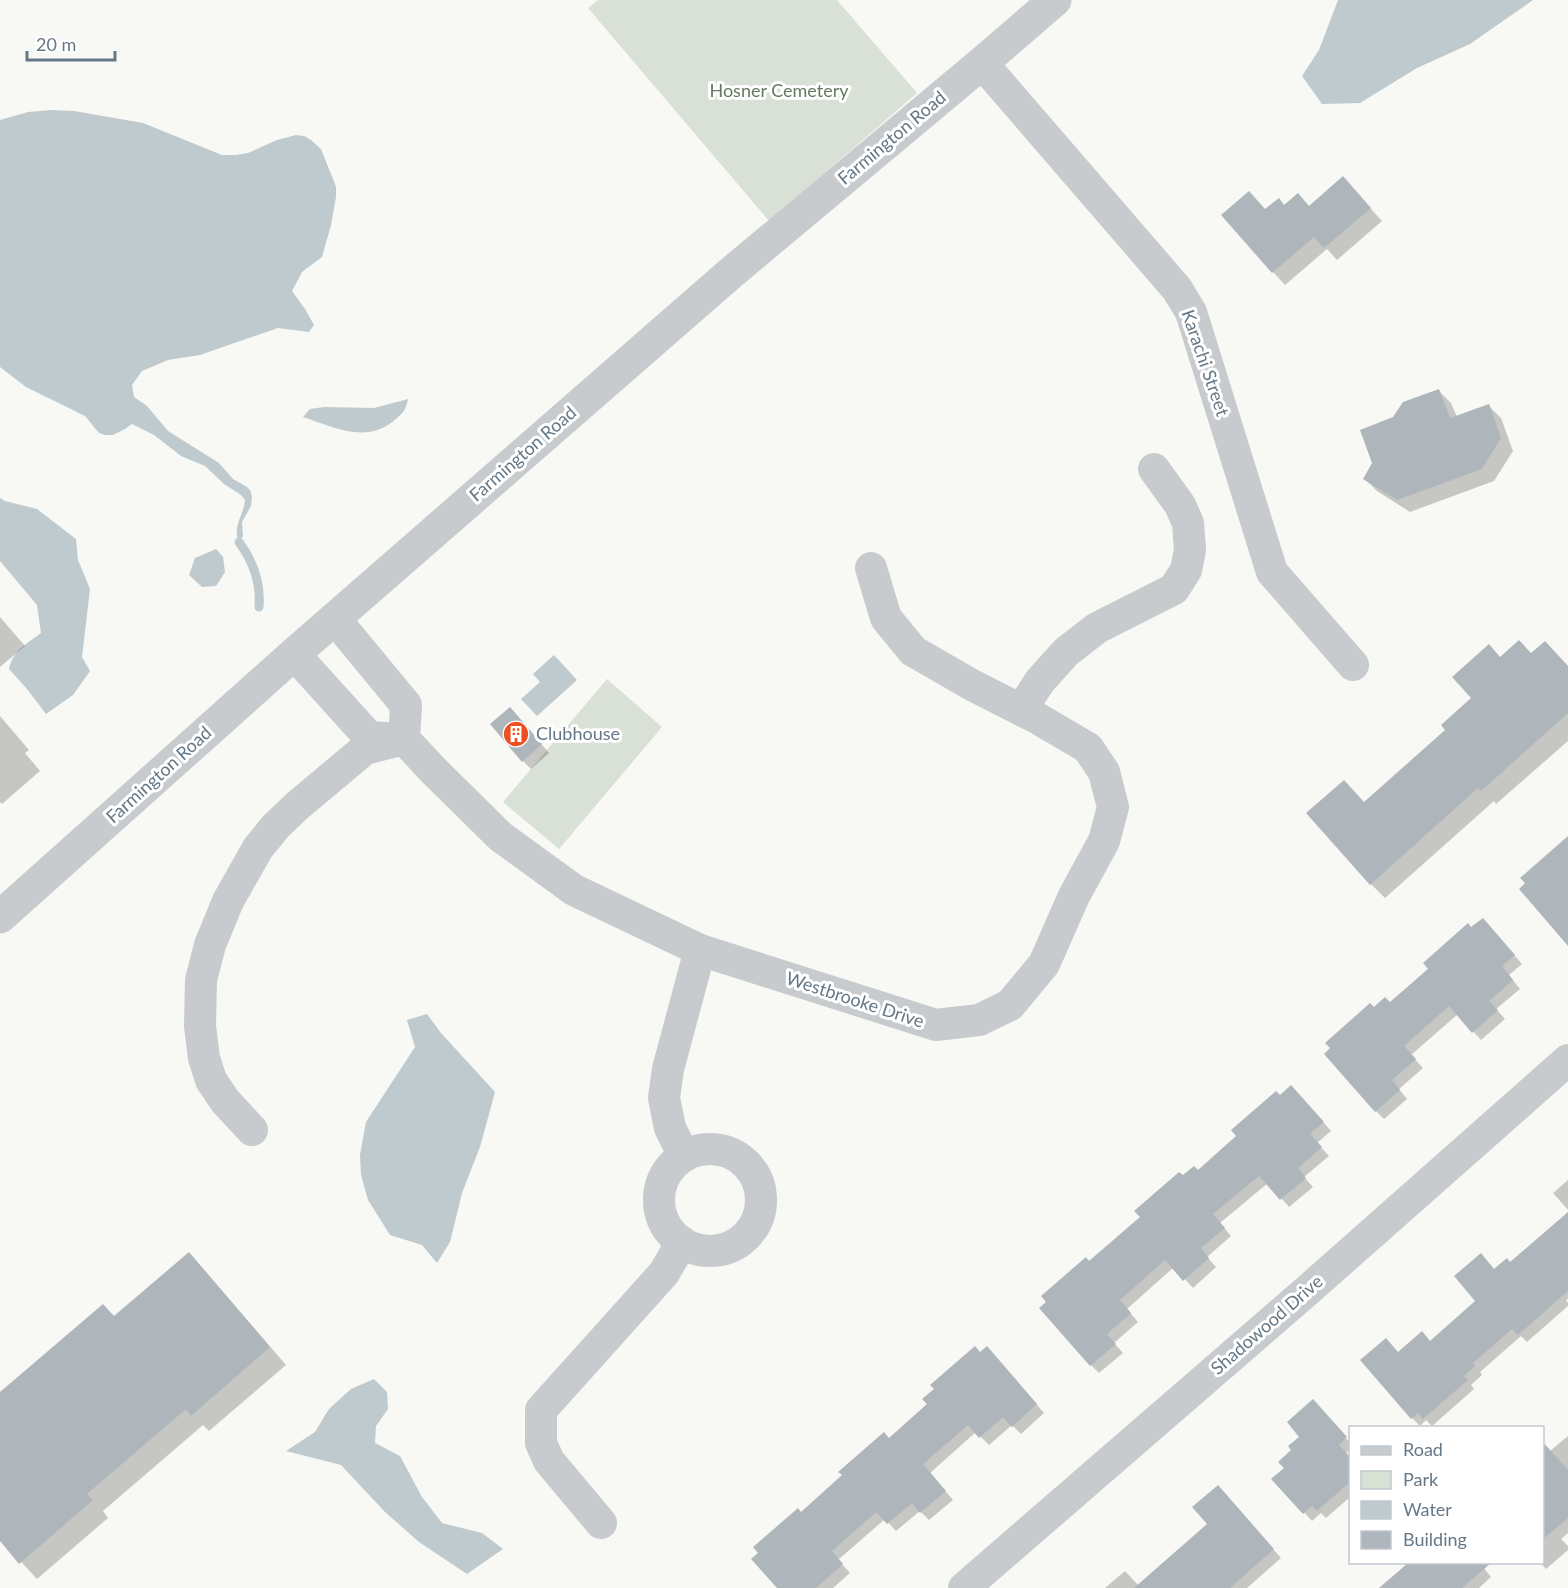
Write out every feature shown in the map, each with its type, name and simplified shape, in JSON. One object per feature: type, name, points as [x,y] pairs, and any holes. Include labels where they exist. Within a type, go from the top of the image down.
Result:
[{"type":"street","name":"Farmington Road","points":[[0,917],[294,654],[732,272],[1055,0]]},
{"type":"street","name":"Karachi Street","points":[[982,63],[1177,289],[1191,312],[1272,572],[1353,665]]},
{"type":"street","points":[[1021,710],[1040,681],[1066,652],[1097,628],[1174,589],[1186,570],[1190,550],[1188,523],[1180,505],[1154,469]]},
{"type":"street","name":"Westbrooke Drive","points":[[404,739],[501,837],[574,890],[700,950],[936,1025],[979,1020],[1010,1005],[1044,964],[1074,896],[1104,841],[1113,807],[1104,772],[1088,748],[913,651],[886,618],[871,568]]},
{"type":"street","points":[[335,619],[406,705],[404,739]]},
{"type":"street","points":[[294,654],[369,737],[404,739]]},
{"type":"street","points":[[252,1130],[225,1101],[211,1080],[204,1058],[200,1026],[201,980],[210,945],[228,901],[258,848],[276,826],[365,749],[404,739]]},
{"type":"street","points":[[684,1156],[670,1128],[664,1098],[668,1069],[700,950]]},
{"type":"street","name":"Shadowood Drive","points":[[964,1588],[1309,1289],[1568,1060]]},
{"type":"street","points":[[716,1149],[731,1153],[745,1163],[756,1176],[761,1192],[761,1209],[755,1224],[745,1238],[731,1247],[715,1251],[698,1250],[682,1242],[670,1231],[662,1216],[659,1199],[662,1182],[671,1167],[684,1156],[699,1150],[716,1149]]},
{"type":"street","points":[[601,1523],[549,1461],[541,1443],[541,1410],[664,1273],[682,1242]]},
{"type":"green space","name":"Hosner Cemetery","points":[[598,0],[837,0],[917,93],[769,221],[588,8]]},
{"type":"green space","points":[[607,679],[662,727],[559,849],[503,802]]},
{"type":"water","points":[[1338,0],[1533,0],[1470,44],[1417,68],[1360,103],[1322,104],[1302,76],[1319,50]]},
{"type":"water","points":[[74,111],[143,123],[222,155],[248,153],[277,140],[296,135],[304,136],[321,149],[336,187],[331,225],[322,257],[302,272],[292,291],[314,325],[309,332],[278,328],[200,355],[168,360],[142,371],[132,385],[134,397],[147,406],[168,431],[219,463],[233,479],[250,490],[251,506],[242,522],[243,536],[239,542],[237,531],[245,500],[205,466],[181,456],[154,435],[132,424],[113,435],[99,433],[85,416],[26,387],[0,367],[0,120],[28,112]]},
{"type":"water","points":[[408,399],[399,416],[375,431],[352,432],[303,417],[310,409],[374,408]]},
{"type":"water","points":[[0,498],[37,509],[76,539],[78,560],[90,589],[82,657],[90,671],[73,695],[46,714],[9,669],[17,652],[41,633],[37,605],[0,561]]},
{"type":"water","points":[[216,549],[223,557],[225,572],[216,586],[202,587],[189,575],[195,558]]},
{"type":"water","points":[[554,655],[577,680],[537,716],[521,699],[540,682],[533,674]]},
{"type":"water","points":[[427,1014],[441,1033],[495,1092],[480,1147],[462,1193],[450,1242],[437,1263],[422,1245],[390,1235],[368,1200],[361,1175],[360,1155],[366,1122],[415,1047],[407,1020]]},
{"type":"water","points":[[374,1379],[387,1392],[388,1409],[376,1426],[375,1443],[400,1456],[422,1497],[442,1523],[482,1533],[503,1549],[467,1574],[419,1542],[385,1512],[341,1465],[286,1451],[315,1432],[329,1409],[351,1389]]},
{"type":"building","points":[[1343,176],[1371,208],[1324,248],[1314,237],[1272,273],[1221,215],[1249,191],[1265,209],[1279,198],[1284,205],[1298,193],[1309,206]]},
{"type":"building","points":[[1439,389],[1450,418],[1489,404],[1501,438],[1482,469],[1397,500],[1363,479],[1372,463],[1360,430],[1393,417],[1403,402]]},
{"type":"building","points":[[1519,640],[1531,653],[1545,641],[1568,666],[1568,713],[1481,791],[1478,788],[1370,885],[1306,813],[1344,780],[1364,802],[1445,730],[1441,725],[1471,698],[1452,677],[1489,644],[1500,657]]},
{"type":"building","name":"Clubhouse","points":[[510,707],[542,744],[522,762],[490,724]]},
{"type":"building","points":[[1568,836],[1568,946],[1519,889],[1525,883],[1520,878]]},
{"type":"building","points":[[1483,918],[1515,955],[1502,966],[1513,980],[1489,1001],[1498,1010],[1472,1033],[1449,1006],[1404,1046],[1416,1059],[1392,1080],[1400,1090],[1375,1112],[1324,1054],[1330,1048],[1325,1043],[1370,1003],[1374,1007],[1385,997],[1390,1002],[1428,969],[1423,963],[1468,923],[1471,927]]},
{"type":"building","points":[[1291,1085],[1324,1122],[1310,1134],[1322,1147],[1298,1168],[1306,1178],[1280,1200],[1259,1176],[1213,1214],[1225,1228],[1201,1248],[1209,1258],[1183,1281],[1165,1260],[1120,1300],[1131,1313],[1107,1334],[1116,1344],[1090,1366],[1039,1308],[1046,1302],[1041,1296],[1086,1257],[1089,1261],[1140,1217],[1134,1211],[1179,1172],[1183,1175],[1194,1166],[1198,1170],[1236,1136],[1231,1130],[1276,1091],[1280,1095]]},
{"type":"building","points":[[1568,1212],[1568,1291],[1518,1335],[1512,1329],[1473,1363],[1475,1366],[1464,1376],[1468,1380],[1423,1419],[1418,1413],[1411,1419],[1360,1360],[1386,1338],[1398,1352],[1422,1331],[1430,1341],[1475,1301],[1454,1276],[1481,1253],[1494,1269],[1507,1258],[1510,1262]]},
{"type":"building","points":[[189,1252],[270,1347],[191,1416],[186,1409],[87,1494],[93,1500],[19,1564],[0,1541],[0,1392],[103,1304],[114,1316]]},
{"type":"building","points":[[975,1346],[980,1352],[987,1346],[1037,1404],[1012,1427],[1003,1417],[979,1438],[968,1425],[923,1464],[946,1491],[920,1513],[912,1503],[887,1524],[876,1512],[832,1551],[843,1564],[816,1588],[777,1588],[751,1559],[758,1553],[753,1547],[798,1508],[801,1512],[842,1475],[838,1472],[884,1432],[889,1438],[927,1404],[922,1399],[934,1389],[930,1385]]},
{"type":"building","points":[[1313,1399],[1347,1437],[1339,1445],[1349,1456],[1349,1483],[1317,1511],[1312,1506],[1303,1514],[1271,1479],[1284,1468],[1278,1462],[1291,1450],[1288,1446],[1299,1437],[1287,1422]]},
{"type":"building","points":[[1544,1443],[1568,1470],[1568,1518],[1544,1538]]},
{"type":"building","points":[[1218,1485],[1274,1549],[1230,1588],[1134,1588],[1207,1524],[1192,1507]]},
{"type":"building","points":[[1407,1564],[1490,1564],[1462,1588],[1379,1588]]},
{"type":"waterway","points":[[239,542],[255,573],[259,589],[259,607]]},
{"type":"place","name":"Clubhouse","points":[[516,734]]}]
